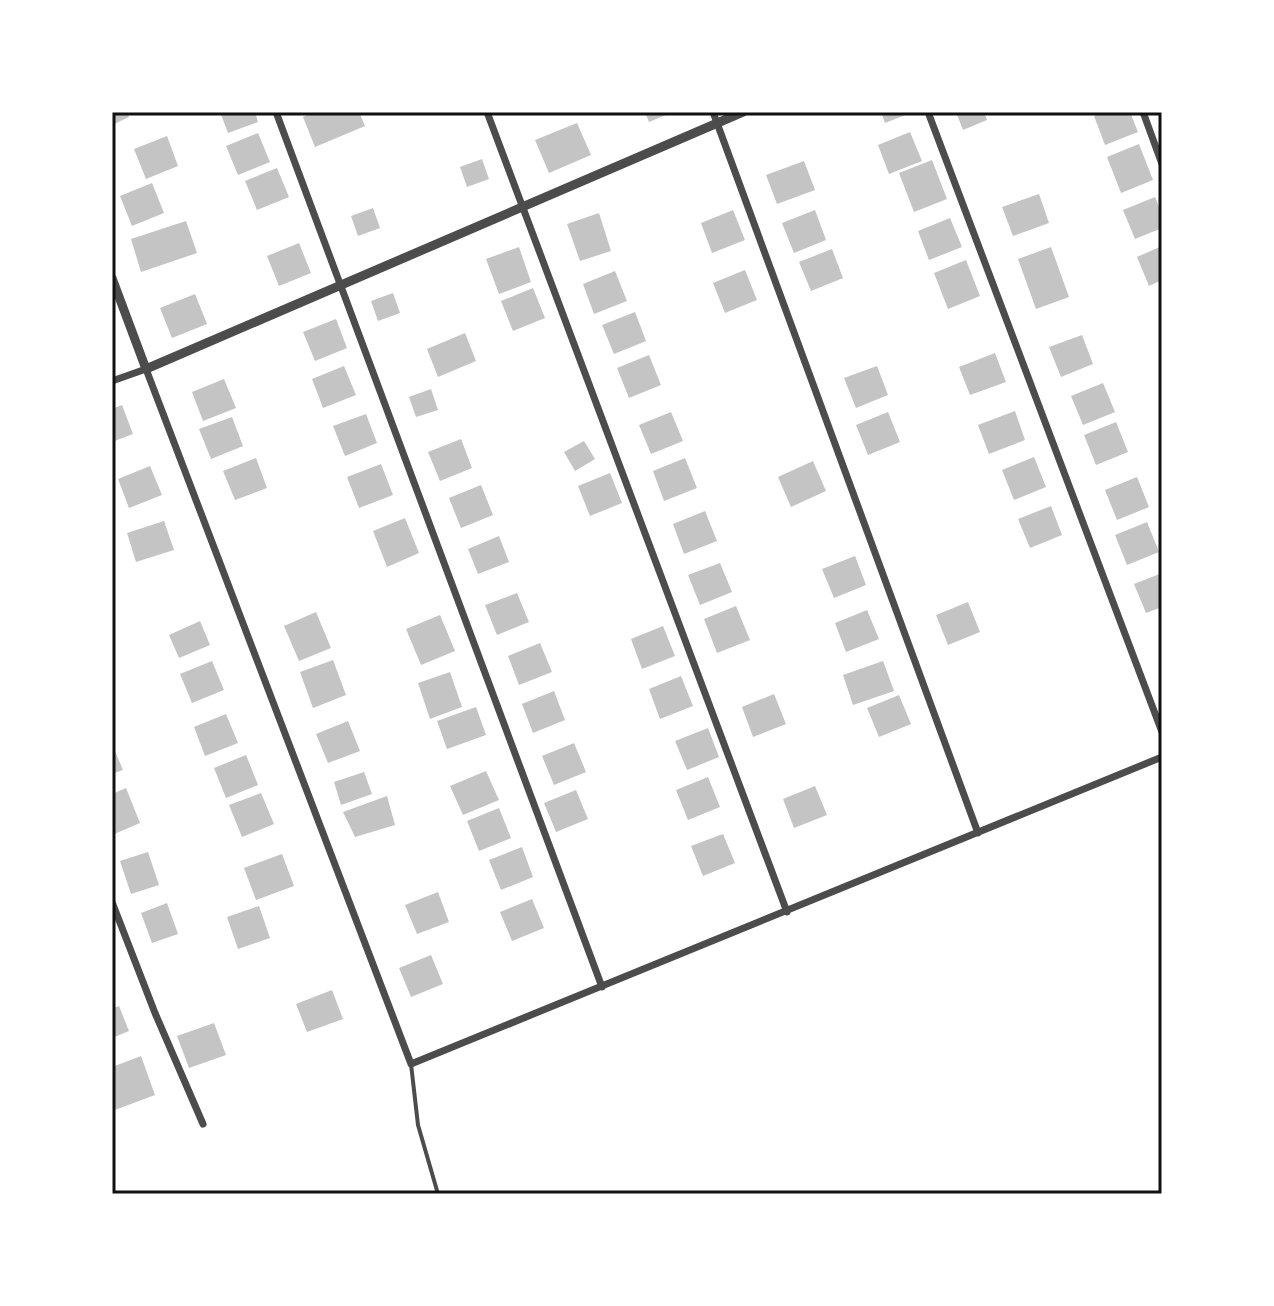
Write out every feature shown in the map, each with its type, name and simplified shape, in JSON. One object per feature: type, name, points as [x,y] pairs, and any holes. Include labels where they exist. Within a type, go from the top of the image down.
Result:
[{"type":"street","points":[[276,112],[602,987]]},
{"type":"street","points":[[487,112],[787,912]]},
{"type":"street","points":[[713,112],[978,833]]},
{"type":"street","points":[[112,381],[523,209],[743,112]]},
{"type":"street","points":[[928,112],[1162,732]]},
{"type":"street","points":[[1143,112],[1162,164]]},
{"type":"street","points":[[112,278],[411,1064],[1162,757]]},
{"type":"street","points":[[112,902],[203,1124]]},
{"type":"lane","points":[[411,1064],[418,1125],[438,1194]]},
{"type":"building","points":[[112,112],[127,112],[129,117],[112,125]]},
{"type":"building","points":[[220,112],[255,112],[258,122],[228,133]]},
{"type":"building","points":[[315,112],[359,112],[365,126],[315,147],[303,117]]},
{"type":"building","points":[[645,112],[673,112],[649,122]]},
{"type":"building","points":[[881,112],[913,112],[885,123]]},
{"type":"building","points":[[956,112],[984,112],[987,120],[963,130]]},
{"type":"building","points":[[1103,112],[1130,112],[1138,132],[1105,145],[1094,116]]},
{"type":"building","points":[[577,123],[591,155],[549,173],[535,140]]},
{"type":"building","points":[[910,132],[922,161],[889,174],[878,145]]},
{"type":"building","points":[[258,133],[270,162],[238,175],[226,146]]},
{"type":"building","points":[[167,136],[178,166],[146,179],[134,149]]},
{"type":"building","points":[[1139,144],[1153,180],[1121,193],[1107,157]]},
{"type":"building","points":[[482,159],[489,179],[467,187],[460,167]]},
{"type":"building","points":[[932,160],[947,199],[914,212],[899,173]]},
{"type":"building","points":[[804,161],[815,190],[777,204],[766,175]]},
{"type":"building","points":[[277,168],[289,197],[257,210],[245,181]]},
{"type":"building","points":[[152,183],[164,213],[132,226],[120,196]]},
{"type":"building","points":[[1039,194],[1049,223],[1013,236],[1002,207]]},
{"type":"building","points":[[1155,197],[1162,214],[1162,228],[1135,239],[1123,210]]},
{"type":"building","points":[[373,208],[380,228],[358,236],[351,216]]},
{"type":"building","points":[[733,210],[745,240],[712,253],[701,223]]},
{"type":"building","points":[[815,210],[826,240],[794,253],[782,223]]},
{"type":"building","points":[[599,213],[611,251],[580,261],[567,224]]},
{"type":"building","points":[[950,218],[962,247],[929,260],[918,231]]},
{"type":"building","points":[[186,221],[197,253],[141,272],[131,239]]},
{"type":"building","points":[[299,243],[311,273],[279,286],[267,256]]},
{"type":"building","points":[[1162,246],[1162,280],[1149,286],[1137,257]]},
{"type":"building","points":[[519,247],[531,282],[499,294],[486,259]]},
{"type":"building","points":[[1051,247],[1069,297],[1036,309],[1018,259]]},
{"type":"building","points":[[832,249],[843,278],[811,291],[799,262]]},
{"type":"building","points":[[966,260],[980,296],[948,309],[934,273]]},
{"type":"building","points":[[745,270],[757,300],[725,313],[713,283]]},
{"type":"building","points":[[615,271],[627,301],[594,314],[583,284]]},
{"type":"building","points":[[533,288],[545,318],[513,331],[501,301]]},
{"type":"building","points":[[393,293],[400,313],[378,321],[371,301]]},
{"type":"building","points":[[195,294],[207,324],[172,338],[160,308]]},
{"type":"building","points":[[635,312],[646,341],[614,354],[602,325]]},
{"type":"building","points":[[336,319],[347,348],[315,361],[303,332]]},
{"type":"building","points":[[465,333],[476,361],[438,377],[427,349]]},
{"type":"building","points":[[1082,335],[1093,364],[1061,377],[1049,347]]},
{"type":"building","points":[[995,353],[1006,382],[970,395],[959,367]]},
{"type":"building","points":[[649,355],[661,385],[629,398],[617,368]]},
{"type":"building","points":[[344,366],[356,395],[323,408],[312,379]]},
{"type":"building","points":[[877,366],[888,395],[856,408],[844,378]]},
{"type":"building","points":[[224,379],[236,408],[203,421],[192,392]]},
{"type":"building","points":[[1103,383],[1115,412],[1083,425],[1071,396]]},
{"type":"building","points":[[431,389],[438,410],[416,417],[409,397]]},
{"type":"building","points":[[122,405],[133,434],[112,442],[112,409]]},
{"type":"building","points":[[1015,411],[1025,440],[989,454],[978,425]]},
{"type":"building","points":[[671,412],[683,441],[651,454],[639,425]]},
{"type":"building","points":[[888,412],[900,442],[868,455],[856,425]]},
{"type":"building","points":[[366,414],[377,443],[345,456],[333,426]]},
{"type":"building","points":[[232,417],[243,446],[211,459],[199,429]]},
{"type":"building","points":[[1116,422],[1128,452],[1096,465],[1084,435]]},
{"type":"building","points":[[461,439],[472,468],[440,481],[428,452]]},
{"type":"building","points":[[584,441],[595,459],[575,471],[564,452]]},
{"type":"building","points":[[1034,457],[1046,487],[1014,500],[1002,470]]},
{"type":"building","points":[[256,458],[267,488],[235,500],[223,471]]},
{"type":"building","points":[[685,458],[697,488],[664,501],[653,471]]},
{"type":"building","points":[[813,461],[826,491],[791,507],[778,477]]},
{"type":"building","points":[[381,464],[393,495],[359,508],[347,477]]},
{"type":"building","points":[[150,466],[162,495],[129,508],[118,479]]},
{"type":"building","points":[[610,473],[622,503],[590,516],[578,486]]},
{"type":"building","points":[[1137,477],[1149,507],[1117,520],[1105,490]]},
{"type":"building","points":[[481,485],[493,515],[461,528],[449,498]]},
{"type":"building","points":[[1051,506],[1062,535],[1030,548],[1018,519]]},
{"type":"building","points":[[705,511],[717,541],[684,554],[673,524]]},
{"type":"building","points":[[405,518],[419,553],[387,567],[373,531]]},
{"type":"building","points":[[164,521],[174,550],[136,562],[127,533]]},
{"type":"building","points":[[1147,522],[1159,552],[1127,565],[1115,535]]},
{"type":"building","points":[[499,536],[509,562],[478,574],[468,549]]},
{"type":"building","points":[[855,556],[866,585],[834,598],[822,569]]},
{"type":"building","points":[[720,563],[732,592],[700,605],[688,575]]},
{"type":"building","points":[[1162,573],[1162,607],[1146,613],[1134,584]]},
{"type":"building","points":[[517,593],[529,622],[497,635],[485,605]]},
{"type":"building","points":[[968,602],[980,632],[948,645],[936,615]]},
{"type":"building","points":[[736,606],[750,640],[717,653],[704,619]]},
{"type":"building","points":[[867,610],[879,639],[846,652],[835,623]]},
{"type":"building","points":[[316,612],[331,648],[299,661],[284,626]]},
{"type":"building","points":[[440,615],[455,651],[421,665],[406,629]]},
{"type":"building","points":[[200,621],[210,645],[179,658],[169,635]]},
{"type":"building","points":[[663,626],[675,656],[642,669],[631,639]]},
{"type":"building","points":[[540,643],[552,672],[519,685],[508,656]]},
{"type":"building","points":[[333,660],[346,695],[313,708],[300,672]]},
{"type":"building","points":[[212,661],[224,690],[192,703],[180,674]]},
{"type":"building","points":[[883,661],[894,691],[853,705],[843,675]]},
{"type":"building","points":[[450,672],[462,707],[430,719],[418,683]]},
{"type":"building","points":[[681,676],[693,706],[660,719],[649,689]]},
{"type":"building","points":[[554,691],[565,720],[533,733],[522,704]]},
{"type":"building","points":[[774,694],[786,724],[753,737],[742,707]]},
{"type":"building","points":[[899,695],[911,724],[879,737],[867,708]]},
{"type":"building","points":[[476,707],[486,735],[447,749],[437,721]]},
{"type":"building","points":[[226,714],[238,743],[205,756],[194,727]]},
{"type":"building","points":[[348,721],[360,751],[328,763],[316,734]]},
{"type":"building","points":[[708,728],[719,757],[687,770],[675,741]]},
{"type":"building","points":[[574,743],[586,772],[554,785],[542,756]]},
{"type":"building","points":[[112,744],[123,770],[112,774]]},
{"type":"building","points":[[246,755],[258,785],[226,798],[214,768]]},
{"type":"building","points":[[486,771],[499,800],[463,815],[450,786]]},
{"type":"building","points":[[364,772],[372,794],[341,805],[334,782]]},
{"type":"building","points":[[708,777],[720,807],[688,820],[676,790]]},
{"type":"building","points":[[815,786],[827,815],[794,828],[783,799]]},
{"type":"building","points":[[126,788],[140,823],[112,835],[112,794]]},
{"type":"building","points":[[576,790],[588,819],[556,832],[544,803]]},
{"type":"building","points":[[261,793],[274,824],[242,837],[229,805]]},
{"type":"building","points":[[387,796],[395,825],[355,837],[343,812]]},
{"type":"building","points":[[499,808],[511,838],[479,851],[467,821]]},
{"type":"building","points":[[723,834],[735,863],[703,876],[691,846]]},
{"type":"building","points":[[522,847],[533,877],[501,890],[489,860]]},
{"type":"building","points":[[148,852],[159,885],[131,894],[120,861]]},
{"type":"building","points":[[282,854],[294,886],[256,900],[244,868]]},
{"type":"building","points":[[438,892],[449,922],[417,934],[405,905]]},
{"type":"building","points":[[532,899],[544,928],[512,941],[500,912]]},
{"type":"building","points":[[167,903],[178,934],[152,943],[141,913]]},
{"type":"building","points":[[259,906],[270,938],[238,949],[227,917]]},
{"type":"building","points":[[431,955],[443,984],[411,997],[399,968]]},
{"type":"building","points":[[332,990],[343,1019],[307,1032],[296,1004]]},
{"type":"building","points":[[119,1006],[129,1031],[112,1038],[112,1009]]},
{"type":"building","points":[[214,1023],[226,1055],[189,1068],[177,1036]]},
{"type":"building","points":[[141,1056],[155,1095],[115,1110],[112,1067]]}]
